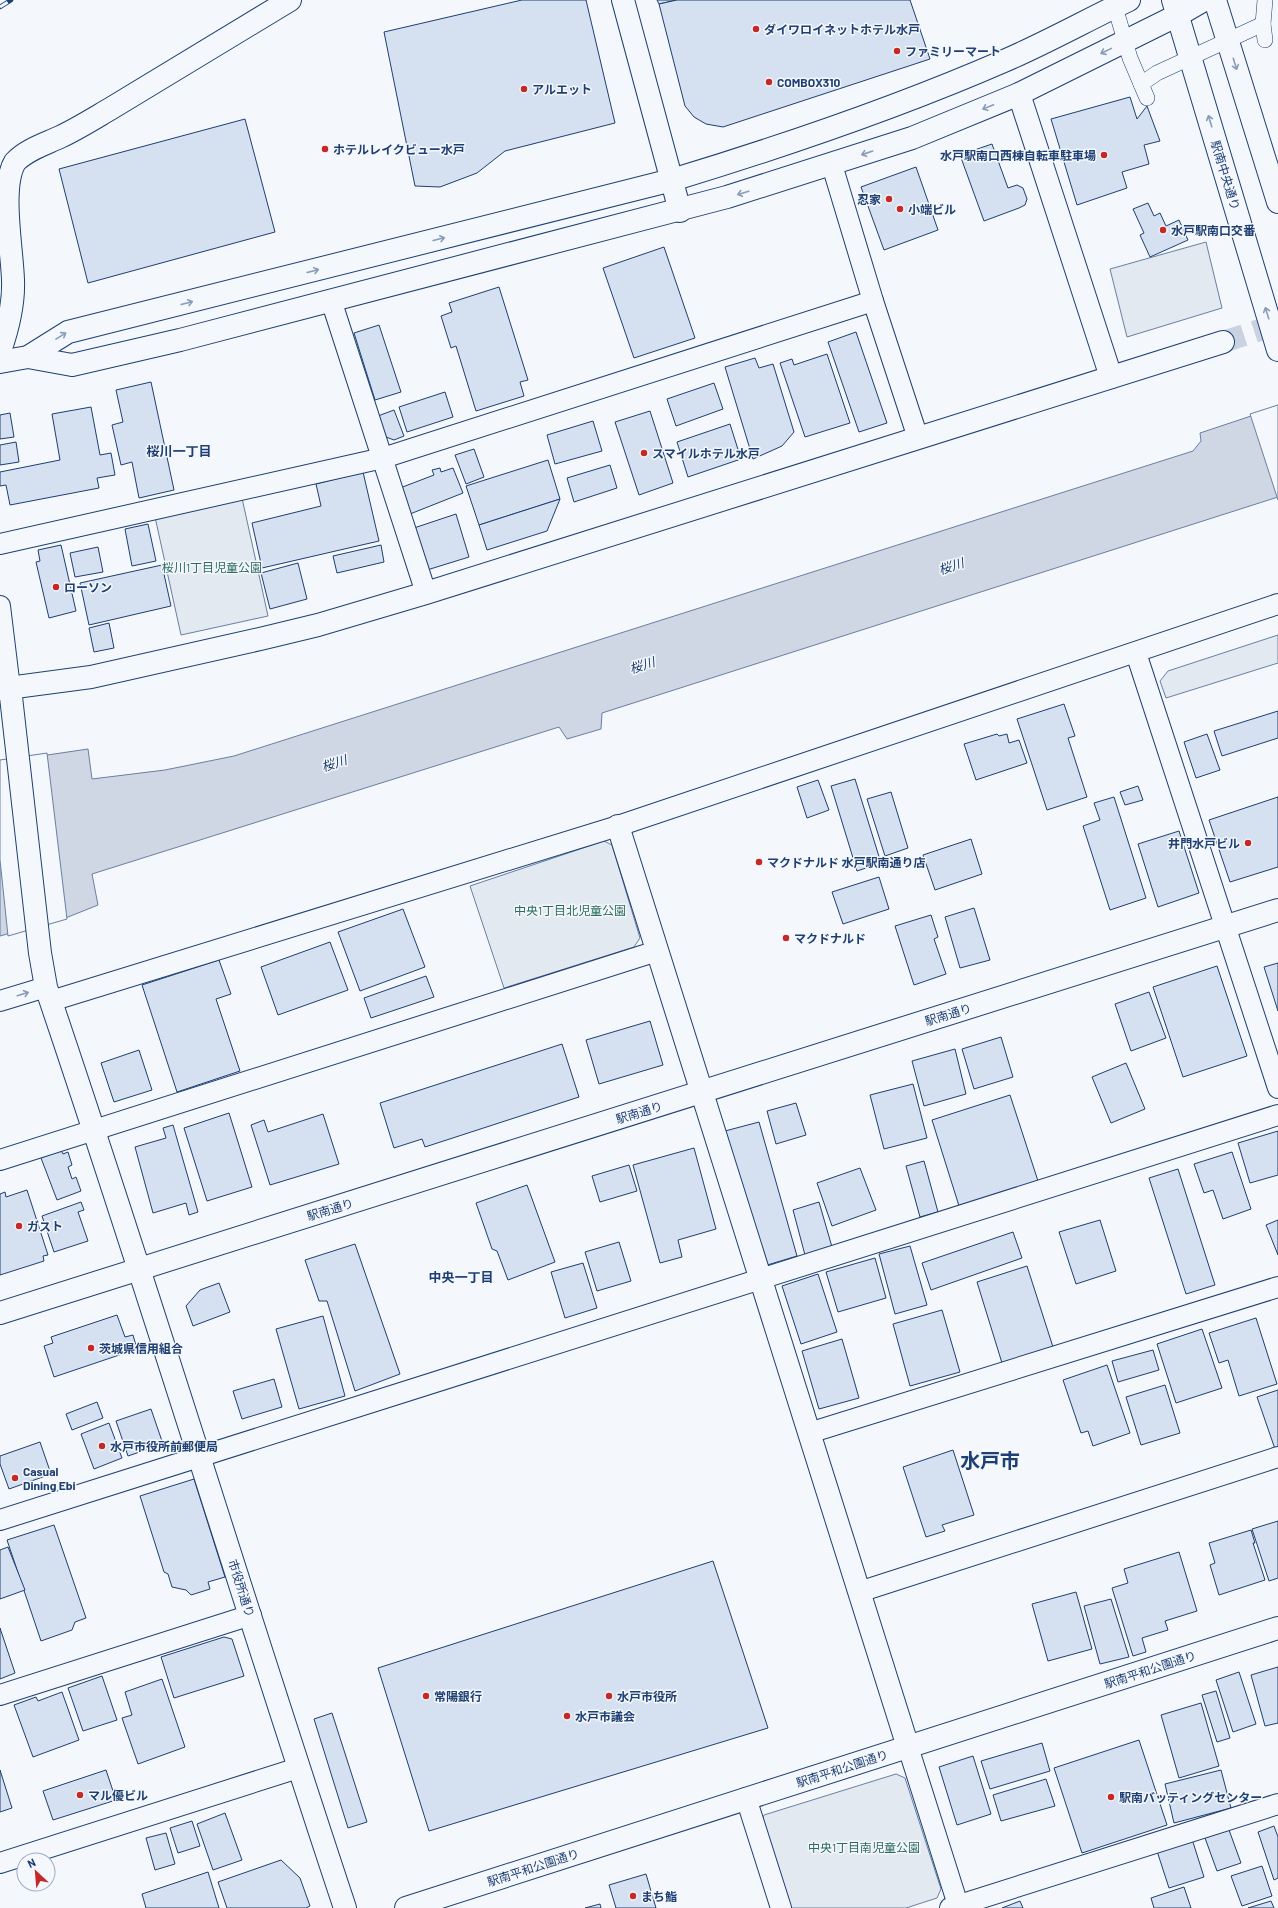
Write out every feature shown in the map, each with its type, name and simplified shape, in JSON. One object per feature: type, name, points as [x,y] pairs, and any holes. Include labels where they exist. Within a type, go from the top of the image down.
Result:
[{"type":"street","points":[[0,351],[8,328],[12,302],[13,279],[3,200],[4,171],[25,154],[80,127],[290,0]]},
{"type":"street","points":[[623,0],[680,211]]},
{"type":"street","points":[[1112,0],[1130,58],[1147,98]]},
{"type":"street","points":[[28,357],[68,332],[672,180],[821,130],[963,78],[1006,60],[1129,0]]},
{"type":"street","points":[[0,362],[28,357],[72,365],[180,340],[680,211],[832,165],[912,138],[1019,94],[1176,8],[1204,0]]},
{"type":"street","points":[[1215,0],[1278,202]]},
{"type":"street","points":[[1265,0],[1263,24],[1265,40]]},
{"type":"street","name":"駅南中央通り","points":[[1176,8],[1278,350]]},
{"type":"street","points":[[1141,84],[1157,73],[1263,24]]},
{"type":"street","points":[[1019,94],[1111,377]]},
{"type":"street","points":[[832,165],[873,300],[918,438]]},
{"type":"street","points":[[331,300],[426,593]]},
{"type":"street","points":[[0,544],[383,458],[873,300]]},
{"type":"street","points":[[0,606],[5,689],[91,677],[318,625],[426,593],[1223,342]]},
{"type":"street","points":[[0,1001],[49,994],[618,826],[1278,604]]},
{"type":"street","points":[[1136,653],[1278,1088]]},
{"type":"street","name":"市役所通り","points":[[5,689],[16,742],[40,953],[49,994],[200,1456],[298,1768],[345,1908]]},
{"type":"street","points":[[618,826],[908,1747],[956,1907],[1278,1804]]},
{"type":"street","name":"駅南通り","points":[[0,1313],[1278,910]]},
{"type":"street","points":[[0,1160],[657,951]]},
{"type":"street","points":[[0,1520],[1278,1115]]},
{"type":"street","points":[[809,1433],[1278,1287]]},
{"type":"street","points":[[859,1592],[1278,1457]]},
{"type":"street","points":[[0,1695],[250,1615]]},
{"type":"street","name":"駅南平和公園通り","points":[[406,1908],[1278,1628]]},
{"type":"street","points":[[0,1863],[298,1768]]},
{"type":"street","points":[[746,1798],[781,1908]]},
{"type":"green space","points":[[1206,242],[1222,308],[1127,337],[1110,269]]},
{"type":"green space","name":"桜川1丁目児童公園","points":[[242,498],[268,616],[181,635],[155,517]]},
{"type":"green space","points":[[1278,635],[1278,663],[1166,698],[1160,681],[1168,671]]},
{"type":"green space","name":"中央1丁目北児童公園","points":[[604,841],[612,845],[640,938],[634,947],[504,988],[470,886]]},
{"type":"green space","name":"中央1丁目南児童公園","points":[[896,1774],[905,1778],[941,1889],[937,1898],[906,1908],[790,1908],[762,1820],[764,1815]]},
{"type":"water","name":"桜川","points":[[1278,407],[1278,497],[602,713],[601,729],[567,739],[559,727],[92,874],[98,905],[68,917],[0,936],[0,762],[88,749],[92,779],[165,770],[234,756],[1193,451],[1201,441],[1200,433]]},
{"type":"pier","points":[[1278,405],[1278,500],[1250,414]]},
{"type":"pier","points":[[47,753],[67,919],[8,936],[0,860],[0,760]]},
{"type":"building","points":[[522,0],[586,0],[615,123],[505,151],[477,173],[440,187],[415,186],[384,32]]},
{"type":"building","points":[[657,0],[677,0],[659,4]]},
{"type":"building","name":"COMBOX310","points":[[677,0],[910,0],[930,59],[723,127],[706,124],[694,117],[685,106],[659,4]]},
{"type":"building","name":"水戸駅南口西棟自転車駐車場","points":[[1130,97],[1137,119],[1147,106],[1160,141],[1144,145],[1149,164],[1122,172],[1127,188],[1077,205],[1051,119]]},
{"type":"building","points":[[245,119],[275,232],[88,283],[59,169]]},
{"type":"building","points":[[992,144],[1008,188],[1017,185],[1023,188],[1027,199],[1025,205],[984,221],[960,155]]},
{"type":"building","name":"小端ビル","points":[[916,167],[938,230],[884,250],[861,187]]},
{"type":"building","name":"水戸駅南口交番","points":[[1148,203],[1154,216],[1160,213],[1166,226],[1179,220],[1188,240],[1150,257],[1140,235],[1144,233],[1133,209]]},
{"type":"building","points":[[664,247],[695,338],[634,358],[603,268]]},
{"type":"building","points":[[499,287],[528,380],[520,382],[524,396],[476,411],[456,346],[451,348],[441,316],[452,312],[449,303]]},
{"type":"building","points":[[379,325],[401,392],[375,400],[354,333]]},
{"type":"building","points":[[856,332],[887,423],[859,432],[828,342]]},
{"type":"building","points":[[827,354],[850,423],[805,437],[780,363],[792,359],[794,365]]},
{"type":"building","points":[[755,358],[759,368],[773,364],[794,432],[782,446],[753,459],[725,367]]},
{"type":"building","points":[[151,382],[174,490],[139,498],[132,462],[121,465],[112,425],[123,422],[116,390]]},
{"type":"building","points":[[714,383],[723,409],[676,426],[667,399]]},
{"type":"building","points":[[445,392],[453,417],[407,432],[399,407]]},
{"type":"building","points":[[91,407],[100,455],[111,453],[115,475],[97,478],[99,488],[10,505],[6,485],[0,486],[0,472],[60,460],[52,414]]},
{"type":"building","points":[[394,410],[404,436],[394,440],[386,437],[378,416]]},
{"type":"building","name":"スマイルホテル水戸","points":[[650,411],[673,483],[639,495],[615,422]]},
{"type":"building","points":[[10,413],[14,437],[0,439],[0,415]]},
{"type":"building","points":[[593,421],[602,451],[555,464],[547,435]]},
{"type":"building","points":[[730,424],[741,459],[688,477],[677,442]]},
{"type":"building","points":[[16,442],[19,462],[0,465],[0,445]]},
{"type":"building","points":[[474,449],[484,477],[466,484],[455,455]]},
{"type":"building","points":[[548,460],[560,499],[479,525],[466,486]]},
{"type":"building","points":[[610,465],[617,488],[574,502],[567,478]]},
{"type":"building","points":[[440,468],[441,472],[453,468],[463,493],[410,514],[400,488],[434,475],[432,470]]},
{"type":"building","points":[[363,472],[379,541],[262,568],[252,523],[321,506],[316,484]]},
{"type":"building","points":[[560,499],[547,531],[487,550],[479,525]]},
{"type":"building","points":[[456,514],[469,557],[427,570],[414,528]]},
{"type":"building","points":[[148,524],[156,561],[132,566],[125,529]]},
{"type":"building","name":"ローソン","points":[[61,545],[76,611],[49,618],[36,562],[40,561],[38,550]]},
{"type":"building","points":[[381,545],[384,562],[337,573],[333,556]]},
{"type":"building","points":[[98,547],[103,572],[75,577],[70,553]]},
{"type":"building","points":[[298,563],[307,599],[270,609],[261,573]]},
{"type":"building","points":[[162,565],[171,606],[89,625],[80,583]]},
{"type":"building","points":[[109,623],[114,648],[94,652],[89,628]]},
{"type":"building","points":[[1064,704],[1075,736],[1068,738],[1087,797],[1047,810],[1017,719]]},
{"type":"building","points":[[1278,711],[1278,738],[1222,756],[1214,731]]},
{"type":"building","points":[[997,734],[999,736],[1007,734],[1009,743],[1019,740],[1027,763],[976,780],[964,744]]},
{"type":"building","points":[[1207,734],[1220,770],[1196,778],[1184,742]]},
{"type":"building","points":[[855,779],[881,863],[857,871],[831,786]]},
{"type":"building","points":[[818,780],[829,810],[807,818],[797,787]]},
{"type":"building","points":[[1138,786],[1143,800],[1125,805],[1120,792]]},
{"type":"building","points":[[891,792],[908,848],[885,856],[867,799]]},
{"type":"building","points":[[1114,797],[1146,898],[1110,910],[1083,826],[1100,820],[1094,803]]},
{"type":"building","name":"井門水戸ビル","points":[[1278,797],[1278,867],[1230,882],[1209,820]]},
{"type":"building","points":[[1179,831],[1199,893],[1158,907],[1138,844]]},
{"type":"building","points":[[971,839],[982,874],[935,890],[923,855]]},
{"type":"building","points":[[879,877],[889,909],[843,924],[832,892]]},
{"type":"building","points":[[974,908],[990,960],[960,968],[945,917]]},
{"type":"building","points":[[403,909],[425,967],[360,991],[338,932]]},
{"type":"building","points":[[931,915],[938,937],[934,939],[946,974],[914,985],[895,926]]},
{"type":"building","points":[[330,942],[348,990],[278,1015],[261,967]]},
{"type":"building","points":[[219,960],[231,994],[216,999],[240,1071],[177,1092],[142,985]]},
{"type":"building","points":[[1278,963],[1278,1011],[1264,967]]},
{"type":"building","points":[[1217,966],[1247,1056],[1183,1077],[1153,987]]},
{"type":"building","points":[[426,976],[434,997],[371,1018],[364,998]]},
{"type":"building","points":[[1149,992],[1166,1038],[1131,1051],[1115,1004]]},
{"type":"building","points":[[650,1021],[663,1065],[599,1084],[586,1040]]},
{"type":"building","points":[[1001,1037],[1013,1077],[974,1089],[962,1049]]},
{"type":"building","points":[[562,1044],[579,1097],[425,1147],[422,1139],[394,1148],[380,1103]]},
{"type":"building","points":[[955,1049],[966,1094],[924,1106],[912,1061]]},
{"type":"building","points":[[139,1050],[152,1090],[114,1102],[101,1063]]},
{"type":"building","points":[[1126,1063],[1145,1109],[1111,1123],[1092,1077]]},
{"type":"building","points":[[913,1084],[927,1138],[884,1149],[870,1095]]},
{"type":"building","points":[[1010,1095],[1038,1181],[959,1206],[932,1120]]},
{"type":"building","points":[[796,1103],[806,1135],[776,1144],[767,1111]]},
{"type":"building","points":[[229,1113],[252,1187],[207,1201],[184,1128]]},
{"type":"building","points":[[323,1114],[339,1164],[270,1185],[251,1125],[264,1120],[268,1132]]},
{"type":"building","points":[[759,1122],[797,1256],[764,1266],[725,1131]]},
{"type":"building","points":[[173,1125],[198,1212],[189,1215],[186,1203],[153,1213],[135,1147],[166,1138],[163,1128]]},
{"type":"building","points":[[1278,1131],[1278,1175],[1250,1183],[1238,1143]]},
{"type":"building","points":[[694,1148],[716,1229],[678,1240],[682,1257],[660,1263],[633,1165]]},
{"type":"building","points":[[61,1150],[63,1154],[68,1152],[72,1165],[68,1167],[72,1179],[76,1177],[81,1191],[57,1200],[41,1158]]},
{"type":"building","points":[[1232,1152],[1251,1209],[1223,1219],[1213,1190],[1204,1193],[1194,1164]]},
{"type":"building","points":[[924,1161],[938,1212],[920,1217],[906,1166]]},
{"type":"building","points":[[629,1165],[637,1191],[600,1202],[592,1176]]},
{"type":"building","points":[[860,1168],[876,1210],[832,1226],[817,1183]]},
{"type":"building","points":[[1178,1169],[1215,1285],[1186,1294],[1149,1178]]},
{"type":"building","points":[[527,1185],[555,1262],[508,1280],[497,1251],[492,1249],[476,1203]]},
{"type":"building","name":"ガスト","points":[[27,1190],[48,1255],[43,1256],[44,1261],[0,1275],[0,1194],[5,1192],[6,1197]]},
{"type":"building","points":[[81,1202],[84,1210],[78,1212],[88,1241],[54,1252],[42,1216]]},
{"type":"building","points":[[819,1202],[832,1247],[805,1255],[793,1210]]},
{"type":"building","points":[[1100,1220],[1116,1271],[1076,1284],[1059,1232]]},
{"type":"building","points":[[1278,1220],[1278,1255],[1266,1225]]},
{"type":"building","points":[[1013,1232],[1022,1258],[931,1290],[922,1263]]},
{"type":"building","points":[[619,1242],[631,1281],[597,1291],[585,1252]]},
{"type":"building","points":[[355,1244],[400,1374],[355,1391],[327,1301],[319,1301],[305,1260]]},
{"type":"building","points":[[910,1246],[927,1305],[895,1314],[879,1254]]},
{"type":"building","points":[[875,1258],[886,1298],[838,1312],[826,1272]]},
{"type":"building","points":[[583,1263],[597,1308],[565,1318],[551,1272]]},
{"type":"building","points":[[1027,1266],[1053,1347],[1002,1363],[977,1282]]},
{"type":"building","points":[[818,1274],[837,1332],[801,1344],[782,1286]]},
{"type":"building","points":[[219,1283],[230,1312],[193,1326],[186,1306],[200,1290]]},
{"type":"building","points":[[942,1310],[960,1372],[910,1386],[893,1324]]},
{"type":"building","name":"茨城県信用組合","points":[[117,1315],[125,1337],[133,1335],[137,1349],[54,1377],[44,1346],[53,1343],[51,1337]]},
{"type":"building","points":[[323,1316],[345,1396],[299,1409],[276,1329]]},
{"type":"building","points":[[1256,1318],[1277,1384],[1239,1396],[1228,1360],[1219,1363],[1209,1333]]},
{"type":"building","points":[[1202,1329],[1222,1388],[1176,1403],[1157,1344]]},
{"type":"building","points":[[842,1339],[859,1398],[819,1409],[802,1351]]},
{"type":"building","points":[[1153,1350],[1159,1370],[1118,1382],[1112,1361]]},
{"type":"building","points":[[1107,1365],[1130,1433],[1093,1446],[1088,1431],[1081,1433],[1063,1380]]},
{"type":"building","points":[[274,1379],[282,1407],[242,1419],[233,1391]]},
{"type":"building","points":[[1165,1385],[1180,1433],[1141,1445],[1126,1397]]},
{"type":"building","points":[[1278,1390],[1278,1448],[1275,1449],[1257,1397]]},
{"type":"building","points":[[97,1402],[103,1418],[72,1430],[66,1414]]},
{"type":"building","points":[[151,1409],[163,1444],[128,1456],[116,1421]]},
{"type":"building","points":[[109,1423],[122,1458],[94,1469],[81,1434]]},
{"type":"building","points":[[40,1442],[51,1474],[9,1489],[0,1464],[0,1456]]},
{"type":"building","points":[[953,1450],[974,1515],[942,1525],[945,1531],[926,1537],[903,1467]]},
{"type":"building","points":[[194,1479],[225,1577],[208,1582],[210,1589],[191,1595],[186,1590],[172,1587],[168,1574],[164,1572],[140,1496]]},
{"type":"building","points":[[1278,1521],[1278,1578],[1269,1581],[1252,1529]]},
{"type":"building","points":[[54,1525],[86,1618],[75,1622],[72,1630],[41,1641],[7,1540]]},
{"type":"building","points":[[1251,1530],[1255,1543],[1253,1543],[1265,1580],[1219,1595],[1210,1565],[1215,1563],[1209,1543]]},
{"type":"building","points":[[8,1547],[25,1590],[0,1599],[0,1550]]},
{"type":"building","points":[[1179,1552],[1197,1611],[1165,1621],[1168,1630],[1142,1638],[1146,1652],[1133,1656],[1112,1588],[1128,1583],[1124,1569]]},
{"type":"building","points":[[713,1561],[768,1728],[429,1831],[378,1668]]},
{"type":"building","points":[[1076,1592],[1092,1649],[1048,1661],[1032,1604]]},
{"type":"building","points":[[1111,1599],[1129,1657],[1100,1664],[1084,1606]]},
{"type":"building","points":[[0,1628],[15,1673],[0,1679]]},
{"type":"building","points":[[224,1637],[232,1639],[244,1676],[174,1698],[161,1657]]},
{"type":"building","points":[[1278,1667],[1278,1723],[1265,1726],[1251,1675]]},
{"type":"building","points":[[1239,1672],[1256,1724],[1233,1732],[1216,1680]]},
{"type":"building","points":[[102,1676],[117,1720],[83,1731],[68,1688]]},
{"type":"building","points":[[162,1679],[185,1747],[138,1764],[122,1718],[132,1715],[125,1692]]},
{"type":"building","points":[[1216,1691],[1230,1738],[1217,1742],[1202,1695]]},
{"type":"building","points":[[62,1692],[79,1740],[33,1757],[14,1705],[36,1697],[38,1701]]},
{"type":"building","points":[[1201,1703],[1219,1766],[1179,1778],[1161,1715]]},
{"type":"building","points":[[332,1713],[367,1822],[348,1828],[314,1719]]},
{"type":"building","name":"駅南バッティングセンター","points":[[1139,1740],[1167,1825],[1082,1853],[1054,1768]]},
{"type":"building","points":[[1042,1743],[1050,1771],[990,1789],[981,1761]]},
{"type":"building","points":[[973,1756],[991,1814],[957,1825],[939,1767]]},
{"type":"building","points":[[0,1770],[12,1808],[0,1812]]},
{"type":"building","name":"マル優ビル","points":[[106,1770],[116,1800],[53,1820],[43,1791]]},
{"type":"building","points":[[1221,1770],[1231,1808],[1174,1823],[1165,1784]]},
{"type":"building","points":[[1046,1779],[1055,1806],[1001,1821],[993,1795]]},
{"type":"building","points":[[225,1813],[242,1860],[213,1870],[197,1824]]},
{"type":"building","points":[[192,1821],[200,1846],[178,1853],[170,1828]]},
{"type":"building","points":[[1274,1826],[1278,1837],[1278,1878],[1274,1880],[1258,1832]]},
{"type":"building","points":[[1229,1830],[1241,1863],[1217,1871],[1205,1838]]},
{"type":"building","points":[[166,1833],[175,1864],[155,1870],[146,1838]]},
{"type":"building","points":[[1192,1839],[1204,1877],[1169,1888],[1157,1851]]},
{"type":"building","points":[[281,1860],[300,1878],[310,1906],[306,1908],[227,1908],[218,1882]]},
{"type":"building","points":[[1262,1866],[1272,1896],[1242,1906],[1231,1876]]},
{"type":"building","points":[[208,1872],[219,1908],[146,1908],[142,1894]]},
{"type":"building","name":"まち鮨","points":[[646,1874],[656,1908],[616,1908],[609,1885]]},
{"type":"building","points":[[1184,1887],[1191,1908],[1154,1908],[1151,1898]]},
{"type":"building","points":[[1020,1901],[1023,1908],[1002,1908]]},
{"type":"building","points":[[1271,1901],[1274,1908],[1248,1908]]},
{"type":"building","points":[[600,1904],[601,1908],[585,1908]]},
{"type":"tunnel","points":[[1223,342],[1278,324]]},
{"type":"railway","points":[[0,7],[11,0]]},
{"type":"place","name":"ダイワロイネットホテル水戸","points":[[756,29]]},
{"type":"place","name":"ファミリーマート","points":[[897,51]]},
{"type":"place","name":"COMBOX310","points":[[769,82]]},
{"type":"place","name":"アルエット","points":[[524,89]]},
{"type":"place","name":"ホテルレイクビュー水戸","points":[[325,149]]},
{"type":"place","name":"水戸駅南口西棟自転車駐車場","points":[[1104,155]]},
{"type":"place","name":"忍家","points":[[889,199]]},
{"type":"place","name":"小端ビル","points":[[900,209]]},
{"type":"place","name":"水戸駅南口交番","points":[[1163,230]]},
{"type":"place","name":"スマイルホテル水戸","points":[[644,453]]},
{"type":"place","name":"ローソン","points":[[56,587]]},
{"type":"place","name":"井門水戸ビル","points":[[1248,843]]},
{"type":"place","name":"マクドナルド 水戸駅南通り店","points":[[759,862]]},
{"type":"place","name":"マクドナルド","points":[[786,938]]},
{"type":"place","name":"ガスト","points":[[19,1226]]},
{"type":"place","name":"茨城県信用組合","points":[[91,1348]]},
{"type":"place","name":"水戸市役所前郵便局","points":[[102,1446]]},
{"type":"place","name":"Casual Dining Ebi","points":[[15,1478]]},
{"type":"place","name":"常陽銀行","points":[[426,1696]]},
{"type":"place","name":"水戸市役所","points":[[609,1696]]},
{"type":"place","name":"水戸市議会","points":[[567,1716]]},
{"type":"place","name":"マル優ビル","points":[[80,1795]]},
{"type":"place","name":"駅南バッティングセンター","points":[[1111,1797]]},
{"type":"place","name":"まち鮨","points":[[633,1896]]},
{"type":"district","name":"桜川一丁目","points":[[179,451]]},
{"type":"district","name":"中央一丁目","points":[[461,1277]]},
{"type":"district","name":"水戸市","points":[[990,1460]]}]
